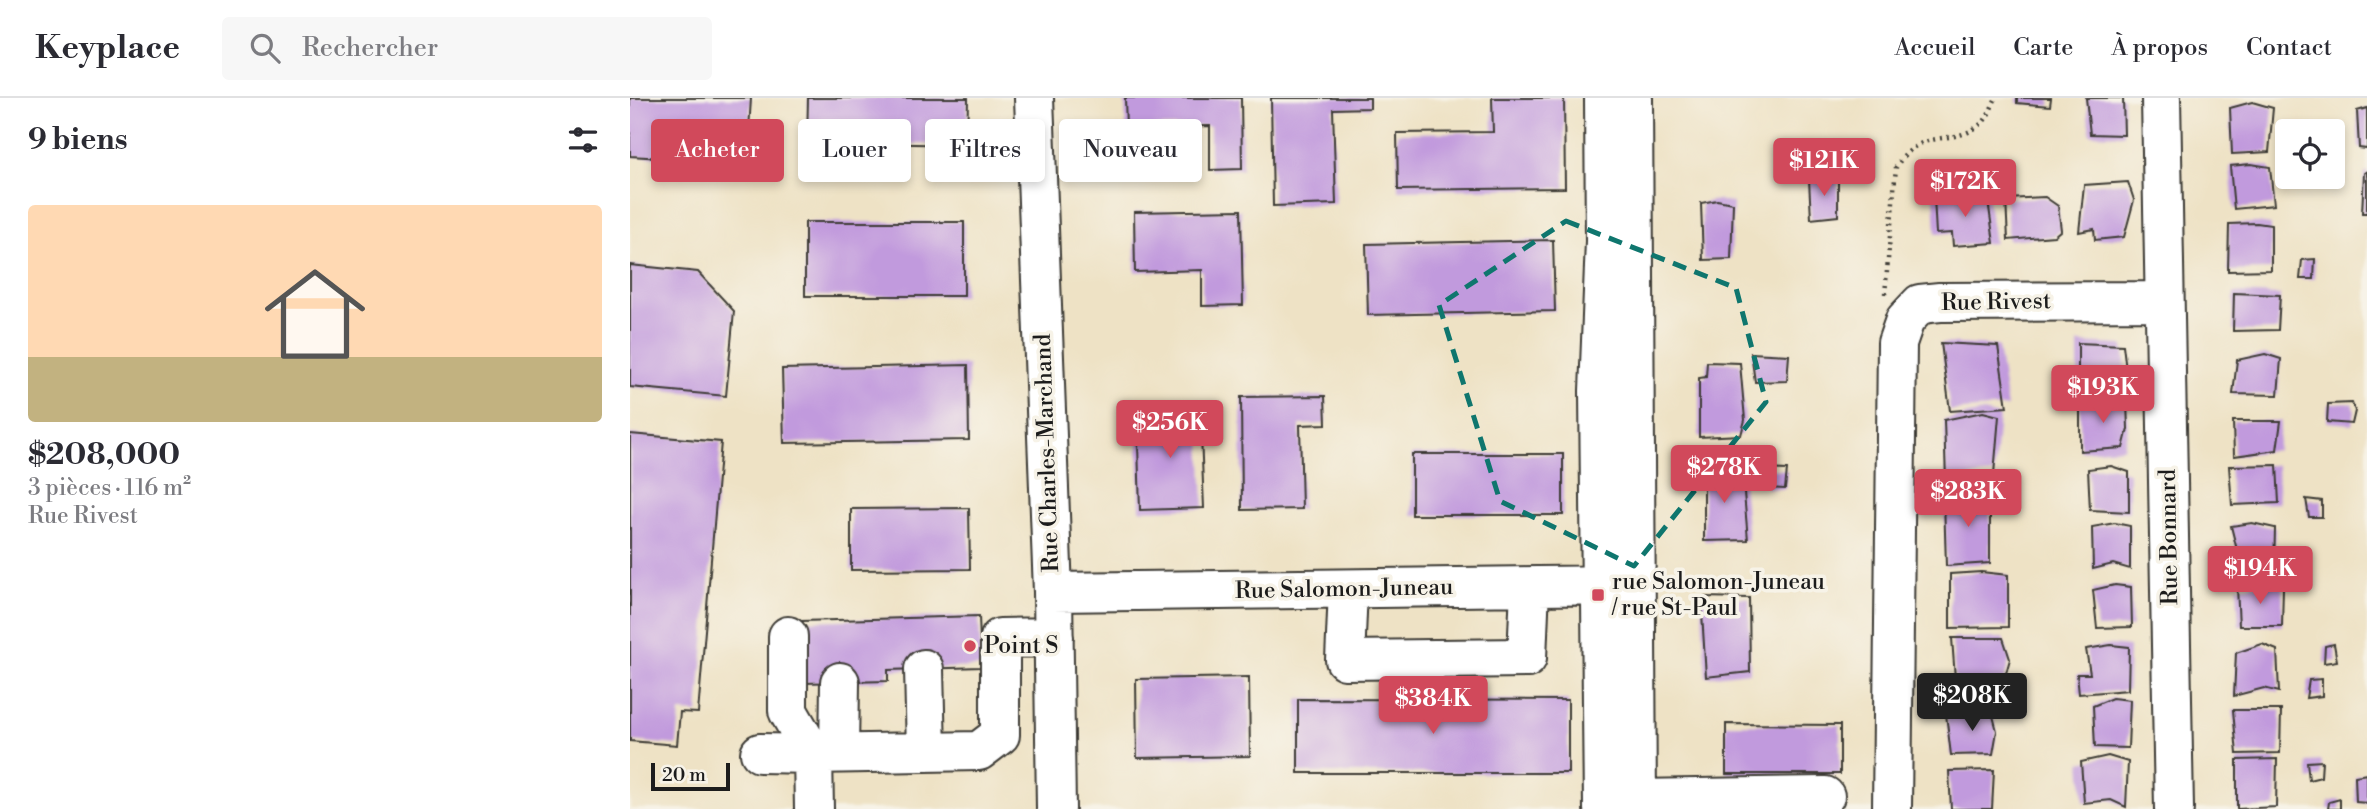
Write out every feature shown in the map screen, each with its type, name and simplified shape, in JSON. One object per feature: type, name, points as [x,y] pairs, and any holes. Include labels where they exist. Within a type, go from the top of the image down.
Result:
[{"type":"street","name":"Rue Charles-Marchand","points":[[1034,98],[1053,593],[1056,809]]},
{"type":"street","points":[[1604,98],[1619,236]]},
{"type":"street","points":[[1633,98],[1619,236],[1616,388],[1618,586],[1625,806],[1825,796]]},
{"type":"street","name":"Rue Bonnard","points":[[2161,98],[2174,809]]},
{"type":"street","name":"Rue Rivest","points":[[1892,809],[1897,343],[1905,320],[1920,304],[2164,301]]},
{"type":"street","name":"Rue Salomon-Juneau","points":[[1053,593],[1618,586]]},
{"type":"street","points":[[1348,589],[1345,660],[1488,659],[1527,658],[1530,587]]},
{"type":"street","points":[[788,636],[788,710],[826,754]]},
{"type":"street","points":[[1000,735],[1000,638],[1054,637]]},
{"type":"street","points":[[924,669],[926,752]]},
{"type":"street","points":[[814,809],[840,682]]},
{"type":"street","points":[[760,753],[979,751],[1000,735],[1054,733]]},
{"type":"path","points":[[1897,343],[1884,304],[1896,167],[1906,150],[1929,138],[1957,135],[1983,122],[1996,98]]},
{"type":"highlighted area","points":[[1566,221],[1736,288],[1766,402],[1634,566],[1500,501],[1439,305]]},
{"type":"building","points":[[630,98],[751,98],[750,119],[651,119],[651,157],[630,156]]},
{"type":"building","points":[[808,98],[968,98],[968,119],[925,119],[925,144],[911,144],[911,119],[808,119]]},
{"type":"building","points":[[1125,98],[1241,98],[1242,169],[1210,170],[1210,126],[1202,126],[1202,119],[1126,119]]},
{"type":"building","points":[[1271,98],[1370,98],[1370,108],[1333,109],[1336,204],[1273,206]]},
{"type":"building","points":[[1492,98],[1564,98],[1565,188],[1398,190],[1397,133],[1493,132]]},
{"type":"building","points":[[2017,98],[2051,98],[2050,106],[2017,103]]},
{"type":"building","points":[[2086,98],[2123,98],[2124,135],[2090,134]]},
{"type":"building","points":[[2252,102],[2273,108],[2269,152],[2232,154],[2230,108]]},
{"type":"building","points":[[2367,108],[2367,149],[2359,148],[2357,111]]},
{"type":"building","points":[[2251,164],[2270,167],[2274,205],[2234,209],[2230,166]]},
{"type":"building","points":[[2367,171],[2367,213],[2362,213],[2364,173]]},
{"type":"building","points":[[1809,179],[1838,180],[1838,216],[1811,219]]},
{"type":"building","points":[[2128,182],[2134,200],[2124,237],[2095,240],[2094,229],[2079,232],[2084,185]]},
{"type":"building","points":[[1987,193],[1994,243],[1953,246],[1952,233],[1936,234],[1934,197]]},
{"type":"building","points":[[2045,197],[2058,206],[2061,230],[2054,236],[2008,240],[2006,199]]},
{"type":"building","points":[[1717,200],[1733,203],[1731,259],[1703,260],[1701,203]]},
{"type":"building","points":[[1241,210],[1243,305],[1202,306],[1202,270],[1135,272],[1134,212]]},
{"type":"building","points":[[805,222],[964,222],[964,296],[805,296]]},
{"type":"building","points":[[2229,224],[2271,225],[2271,270],[2228,271]]},
{"type":"building","points":[[1553,240],[1555,311],[1368,315],[1366,244]]},
{"type":"building","points":[[2315,259],[2314,279],[2300,279],[2302,260]]},
{"type":"building","points":[[630,265],[698,272],[734,311],[726,396],[630,387]]},
{"type":"building","points":[[2234,293],[2280,295],[2278,330],[2233,331]]},
{"type":"building","points":[[1941,343],[1998,346],[2007,407],[1950,411]]},
{"type":"building","points":[[2078,343],[2123,345],[2127,378],[2119,388],[2078,390]]},
{"type":"building","points":[[1751,353],[1789,355],[1787,381],[1755,382]]},
{"type":"building","points":[[2265,354],[2281,359],[2278,395],[2233,394],[2237,360]]},
{"type":"building","points":[[1707,362],[1740,363],[1745,420],[1741,435],[1699,437],[1699,378],[1706,377]]},
{"type":"building","points":[[968,365],[969,440],[784,443],[782,369]]},
{"type":"building","points":[[1325,396],[1326,424],[1300,425],[1302,509],[1242,510],[1241,397]]},
{"type":"building","points":[[2080,401],[2127,402],[2128,429],[2123,448],[2080,451]]},
{"type":"building","points":[[2352,403],[2355,411],[2352,424],[2327,422],[2328,404]]},
{"type":"building","points":[[1200,410],[1204,508],[1140,510],[1137,411]]},
{"type":"building","points":[[1983,412],[1999,416],[1994,474],[1946,480],[1944,420]]},
{"type":"building","points":[[2233,421],[2281,421],[2277,450],[2234,456]]},
{"type":"building","points":[[630,434],[721,442],[698,713],[680,712],[677,745],[630,741]]},
{"type":"building","points":[[1412,454],[1563,454],[1563,515],[1412,515]]},
{"type":"building","points":[[2277,465],[2279,503],[2232,505],[2229,466]]},
{"type":"building","points":[[2111,466],[2129,472],[2129,512],[2090,510],[2088,469]]},
{"type":"building","points":[[1704,467],[1742,469],[1748,540],[1704,541]]},
{"type":"building","points":[[1763,469],[1787,470],[1785,489],[1766,488]]},
{"type":"building","points":[[1975,490],[1990,494],[1990,563],[1946,566],[1944,499]]},
{"type":"building","points":[[2306,499],[2322,501],[2322,517],[2309,517]]},
{"type":"building","points":[[969,508],[970,569],[851,570],[851,509]]},
{"type":"building","points":[[2115,523],[2130,526],[2130,569],[2113,564],[2093,569],[2092,527]]},
{"type":"building","points":[[2252,523],[2275,528],[2274,570],[2241,566],[2231,526]]},
{"type":"building","points":[[1981,572],[2008,575],[2008,627],[1950,628],[1950,574]]},
{"type":"building","points":[[2260,584],[2283,587],[2282,626],[2239,626],[2237,587]]},
{"type":"building","points":[[2115,585],[2131,587],[2132,627],[2097,628],[2093,590]]},
{"type":"building","points":[[1701,597],[1749,598],[1750,672],[1706,677]]},
{"type":"building","points":[[979,616],[981,667],[888,670],[888,681],[803,683],[801,621]]},
{"type":"building","points":[[1952,638],[2003,638],[2010,659],[2001,691],[1956,692]]},
{"type":"building","points":[[2262,644],[2277,650],[2279,692],[2264,688],[2234,696],[2236,653]]},
{"type":"building","points":[[2334,644],[2337,661],[2324,663],[2325,646]]},
{"type":"building","points":[[2111,645],[2129,647],[2128,690],[2079,694],[2077,674],[2090,674],[2086,649]]},
{"type":"building","points":[[1249,677],[1250,756],[1137,758],[1136,679]]},
{"type":"building","points":[[2322,679],[2322,696],[2306,698],[2309,680]]},
{"type":"building","points":[[2112,698],[2130,700],[2128,748],[2095,747],[2093,706]]},
{"type":"building","points":[[1298,699],[1568,700],[1568,773],[1298,773]]},
{"type":"building","points":[[2233,710],[2281,710],[2280,753],[2237,754]]},
{"type":"building","points":[[1992,712],[1997,731],[1993,754],[1951,755],[1946,714]]},
{"type":"building","points":[[1726,724],[1840,725],[1840,774],[1726,774]]},
{"type":"building","points":[[2108,756],[2128,762],[2126,807],[2111,800],[2084,803],[2081,762]]},
{"type":"building","points":[[2277,759],[2276,807],[2237,809],[2237,760]]},
{"type":"building","points":[[2322,761],[2321,777],[2309,780],[2307,762]]},
{"type":"building","points":[[1994,770],[1992,809],[1951,809],[1949,771]]},
{"type":"building","points":[[2367,774],[2367,803],[2356,802],[2355,776]]},
{"type":"building","points":[[2340,799],[2340,809],[2328,809],[2329,802]]},
{"type":"place","name":"rue Salomon-Juneau / rue St-Paul","points":[[1598,595]]},
{"type":"place","name":"Point S","points":[[970,646]]}]
